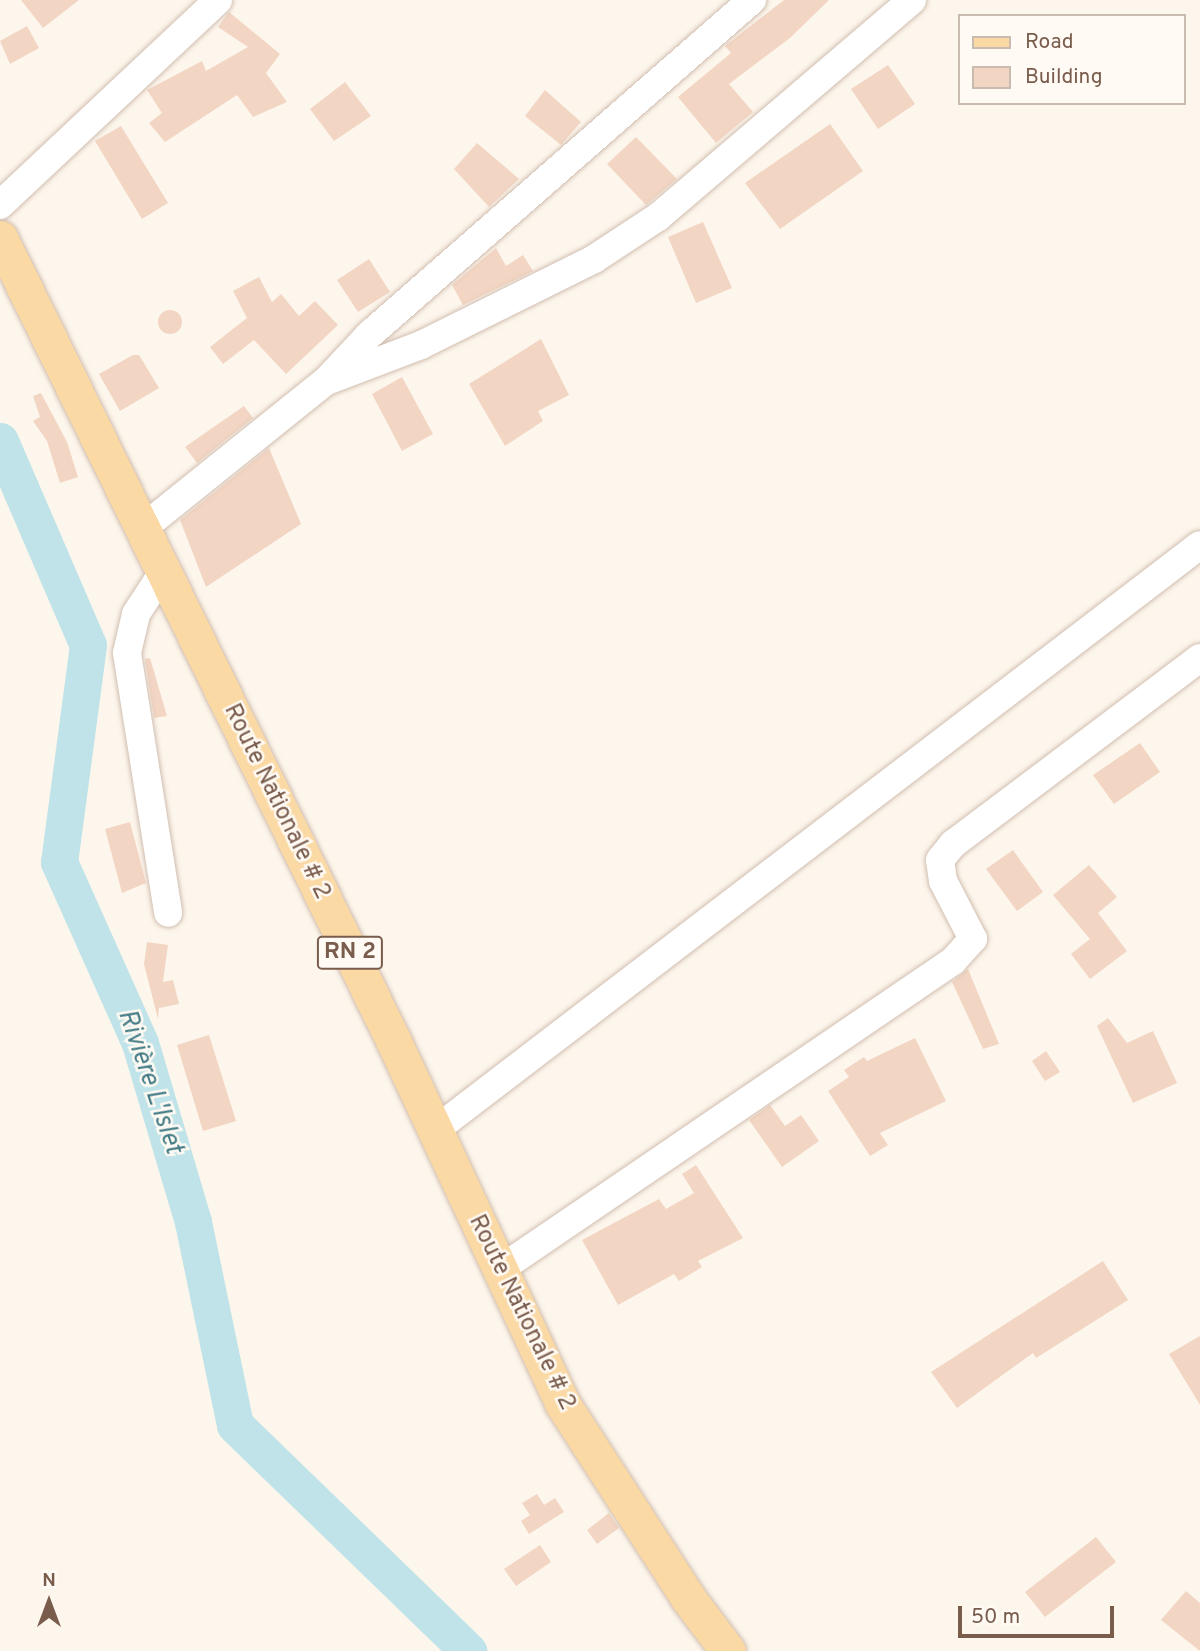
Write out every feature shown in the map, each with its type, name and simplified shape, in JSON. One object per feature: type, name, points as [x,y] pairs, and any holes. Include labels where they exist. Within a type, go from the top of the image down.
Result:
[{"type":"main road","name":"Route Nationale # 2","points":[[0,238],[164,571],[562,1403],[688,1598],[729,1651]]},
{"type":"street","points":[[0,205],[218,0]]},
{"type":"street","points":[[143,528],[326,381],[369,335],[752,0]]},
{"type":"street","points":[[326,381],[421,345],[594,260],[658,217],[912,0]]},
{"type":"street","points":[[434,1131],[1200,545]]},
{"type":"street","points":[[164,571],[136,614],[127,653],[168,913]]},
{"type":"street","points":[[499,1270],[953,961],[973,939],[943,881],[940,860],[953,844],[1200,658]]},
{"type":"building","points":[[21,0],[79,0],[43,28]]},
{"type":"building","points":[[784,0],[829,0],[790,38],[729,84],[753,112],[716,143],[678,97],[731,53],[725,46]]},
{"type":"building","points":[[229,12],[280,54],[266,73],[287,102],[253,117],[237,95],[165,142],[149,123],[162,113],[147,90],[202,61],[206,71],[248,47],[218,27]]},
{"type":"building","points":[[27,26],[39,48],[10,64],[0,41]]},
{"type":"building","points":[[888,65],[915,104],[878,129],[851,89]]},
{"type":"building","points":[[345,82],[371,116],[334,141],[310,109]]},
{"type":"building","points":[[545,90],[581,122],[561,145],[525,116]]},
{"type":"building","points":[[830,124],[863,171],[780,229],[745,183]]},
{"type":"building","points":[[121,126],[168,203],[142,219],[95,141]]},
{"type":"building","points":[[636,137],[677,179],[646,205],[607,164]]},
{"type":"building","points":[[477,143],[519,179],[489,207],[454,169]]},
{"type":"building","points":[[703,222],[732,288],[696,303],[668,237]]},
{"type":"building","points":[[496,248],[506,266],[523,255],[533,271],[463,305],[452,285]]},
{"type":"building","points":[[369,259],[390,292],[358,312],[337,280]]},
{"type":"building","points":[[259,277],[272,302],[281,294],[299,316],[315,301],[338,325],[286,374],[254,340],[223,364],[210,347],[247,318],[233,291]]},
{"type":"building","points":[[170,310],[181,317],[182,322],[175,333],[170,334],[159,327],[158,322],[165,311]]},
{"type":"building","points":[[541,339],[569,395],[538,411],[543,421],[505,446],[469,384]]},
{"type":"building","points":[[133,355],[139,355],[159,388],[120,411],[99,374]]},
{"type":"building","points":[[402,377],[433,434],[402,451],[372,394]]},
{"type":"building","points":[[41,393],[67,442],[78,477],[60,483],[47,441],[33,421],[40,417],[33,396]]},
{"type":"building","points":[[244,406],[253,418],[197,463],[185,447]]},
{"type":"building","points":[[269,448],[301,524],[206,587],[180,520]]},
{"type":"building","points":[[150,658],[167,716],[154,718],[145,659]]},
{"type":"building","points":[[1140,743],[1160,772],[1114,804],[1093,775]]},
{"type":"building","points":[[130,822],[146,883],[122,893],[105,829]]},
{"type":"building","points":[[1013,850],[1043,892],[1017,911],[986,869]]},
{"type":"building","points":[[1089,865],[1117,897],[1098,913],[1127,951],[1090,979],[1071,954],[1090,939],[1053,895]]},
{"type":"building","points":[[147,942],[168,945],[163,982],[173,980],[179,1004],[159,1008],[158,1019],[144,964]]},
{"type":"building","points":[[968,969],[999,1044],[983,1049],[952,982]]},
{"type":"building","points":[[1108,1018],[1127,1043],[1153,1031],[1177,1083],[1133,1103],[1097,1026]]},
{"type":"building","points":[[209,1035],[236,1121],[203,1131],[177,1045]]},
{"type":"building","points":[[915,1038],[946,1101],[880,1133],[888,1145],[870,1156],[828,1091],[849,1077],[844,1070],[864,1057],[867,1061]]},
{"type":"building","points":[[1046,1051],[1060,1072],[1045,1081],[1032,1061]]},
{"type":"building","points":[[770,1105],[785,1126],[801,1115],[819,1141],[782,1167],[749,1120]]},
{"type":"building","points":[[696,1165],[743,1238],[698,1261],[702,1267],[679,1281],[674,1274],[618,1305],[582,1240],[659,1199],[666,1209],[694,1193],[682,1174]]},
{"type":"building","points":[[1103,1261],[1128,1300],[1036,1358],[1033,1353],[957,1408],[931,1372]]},
{"type":"building","points":[[1200,1336],[1200,1405],[1169,1354]]},
{"type":"building","points":[[537,1494],[544,1505],[555,1498],[564,1512],[529,1534],[521,1521],[530,1515],[522,1503]]},
{"type":"building","points":[[609,1513],[619,1528],[597,1544],[587,1530]]},
{"type":"building","points":[[1096,1537],[1116,1562],[1045,1617],[1025,1592]]},
{"type":"building","points":[[540,1545],[551,1562],[516,1586],[504,1569]]},
{"type":"building","points":[[1186,1591],[1200,1603],[1200,1651],[1161,1620]]},
{"type":"waterway","name":"Rivière L'Islet","points":[[0,441],[88,645],[59,862],[140,1043],[193,1222],[235,1425],[468,1651]]}]
